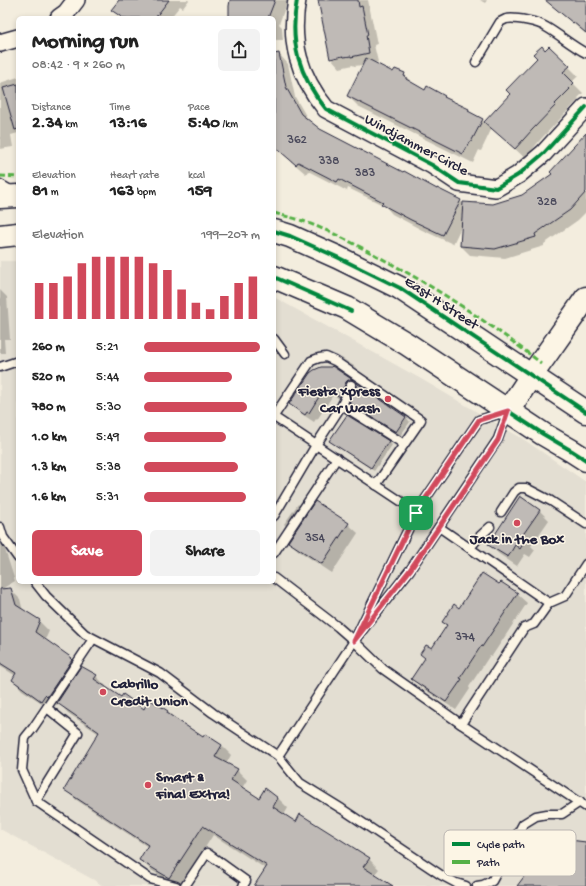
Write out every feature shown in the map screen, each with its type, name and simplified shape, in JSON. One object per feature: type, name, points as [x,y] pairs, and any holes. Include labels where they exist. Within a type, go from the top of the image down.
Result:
[{"type":"main road","points":[[0,196],[16,195]]},
{"type":"main road","name":"East H Street","points":[[276,232],[290,236],[337,257],[400,288],[586,412]]},
{"type":"main road","points":[[0,236],[16,234]]},
{"type":"main road","points":[[276,278],[347,308],[407,344],[543,434],[586,460]]},
{"type":"main road","points":[[508,411],[586,298]]},
{"type":"street","points":[[62,16],[76,0]]},
{"type":"street","name":"Windjammer Circle","points":[[297,0],[294,16],[294,31],[298,59],[309,86],[326,109],[432,165],[460,183],[496,188],[507,182],[518,175],[544,153],[586,107]]},
{"type":"street","points":[[0,43],[16,39]]},
{"type":"lane","points":[[476,62],[500,22],[505,19],[515,19],[545,26],[576,48],[586,53]]},
{"type":"lane","points":[[0,184],[16,194]]},
{"type":"lane","points":[[276,342],[285,354]]},
{"type":"lane","points":[[276,414],[311,361],[326,357],[346,368],[421,420],[376,485]]},
{"type":"lane","points":[[0,367],[16,362]]},
{"type":"lane","points":[[276,513],[342,404],[351,385]]},
{"type":"lane","points":[[342,404],[404,444]]},
{"type":"lane","points":[[354,641],[416,513],[479,420],[508,411]]},
{"type":"lane","points":[[278,756],[354,641],[410,570],[498,440],[508,411]]},
{"type":"lane","points":[[276,418],[337,458],[416,513]]},
{"type":"lane","points":[[276,550],[337,458]]},
{"type":"lane","points":[[501,512],[514,492],[519,488],[526,488],[551,501],[586,524]]},
{"type":"lane","points":[[0,527],[4,538],[16,555]]},
{"type":"lane","points":[[439,527],[549,603]]},
{"type":"lane","points":[[470,548],[490,527]]},
{"type":"lane","points":[[461,724],[524,628],[534,624],[549,603],[565,596],[586,564]]},
{"type":"lane","points":[[276,580],[338,627],[383,670],[461,724],[583,804]]},
{"type":"lane","points":[[37,584],[46,596],[85,634],[160,673],[213,712],[278,756],[300,783],[441,875],[456,883],[466,886]]},
{"type":"lane","points":[[93,639],[25,738],[22,770],[36,800],[150,878],[176,886]]},
{"type":"lane","points":[[36,800],[78,734],[47,708]]},
{"type":"lane","points":[[521,830],[524,824],[536,816],[562,814],[583,804]]},
{"type":"lane","points":[[185,886],[207,853],[246,881],[243,886]]},
{"type":"lane","points":[[477,886],[492,881],[495,876]]},
{"type":"shaded area","points":[[0,261],[16,261],[16,584],[276,584],[276,298],[421,379],[523,439],[586,482],[586,886],[103,886],[0,829]]},
{"type":"building","points":[[119,0],[169,0],[157,16],[120,16],[111,10]]},
{"type":"building","points":[[230,0],[275,0],[269,16],[229,16]]},
{"type":"building","points":[[318,0],[358,0],[359,7],[362,6],[368,35],[366,35],[369,53],[351,57],[343,56],[330,59]]},
{"type":"building","points":[[545,0],[586,0],[586,33],[573,22]]},
{"type":"building","points":[[542,46],[545,50],[549,46],[570,66],[563,72],[574,83],[555,104],[556,105],[515,149],[484,122],[510,94],[506,90],[537,58],[533,54]]},
{"type":"building","points":[[279,53],[286,87],[301,114],[320,129],[461,200],[443,235],[381,204],[383,202],[339,179],[337,182],[298,162],[296,165],[276,148],[276,54]]},
{"type":"building","points":[[366,58],[393,72],[395,69],[405,73],[404,76],[406,79],[425,90],[427,86],[445,96],[444,97],[469,109],[468,111],[483,119],[463,154],[347,96]]},
{"type":"building","points":[[16,85],[15,130],[3,88]]},
{"type":"building","points":[[586,133],[586,192],[570,210],[535,234],[536,237],[495,249],[460,246],[463,202],[493,204],[522,195],[552,174],[550,172]]},
{"type":"building","points":[[332,366],[353,380],[348,380],[346,382],[340,397],[325,387],[309,413],[307,412],[305,415],[289,404],[310,373],[321,367]]},
{"type":"building","points":[[355,382],[406,417],[396,432],[349,403],[356,387]]},
{"type":"building","points":[[347,415],[389,441],[371,468],[329,441]]},
{"type":"building","name":"Jack in the Box","points":[[520,496],[540,510],[522,536],[526,539],[520,549],[515,545],[508,557],[488,545]]},
{"type":"building","points":[[315,501],[349,523],[322,564],[288,542]]},
{"type":"building","points":[[482,573],[499,584],[501,582],[518,593],[482,647],[481,646],[460,678],[462,679],[446,702],[411,679],[425,658],[420,654],[426,645],[432,648],[447,625],[442,622],[454,604],[459,608]]},
{"type":"building","points":[[11,588],[16,605],[40,620],[35,632],[72,658],[47,697],[45,695],[41,701],[12,680],[16,673],[0,663],[0,589]]},
{"type":"building","points":[[81,666],[97,675],[94,679],[121,697],[123,694],[144,709],[149,699],[203,737],[205,734],[222,745],[215,757],[238,769],[231,780],[259,798],[265,788],[278,798],[273,807],[296,822],[300,814],[370,858],[363,867],[393,886],[254,886],[267,866],[203,826],[169,878],[139,860],[148,845],[64,790],[99,732],[57,703]]},
{"type":"building","points":[[576,841],[586,842],[586,886],[517,886],[524,876],[576,876]]},
{"type":"marked path","points":[[0,176],[16,177]]},
{"type":"marked path","points":[[276,214],[303,221],[325,230],[357,245],[408,273],[504,335],[541,363]]},
{"type":"cycle path","points":[[297,0],[294,30],[298,58],[309,84],[326,109],[432,165],[459,183],[496,188],[518,175],[544,153],[586,107]]},
{"type":"cycle path","points":[[276,232],[290,236],[337,257],[400,288],[586,412]]},
{"type":"cycle path","points":[[276,278],[351,311]]},
{"type":"cycle path","points":[[508,411],[586,460]]},
{"type":"place","name":"Fiesta Xpress Car Wash","points":[[388,399]]},
{"type":"place","name":"Jack in the Box","points":[[517,523]]},
{"type":"place","name":"Cabrillo Credit Union","points":[[103,692]]},
{"type":"place","name":"Smart & Final Extra!","points":[[148,785]]},
{"type":"route","points":[[508,411],[498,440],[410,570],[354,641],[375,598],[416,513],[479,420],[508,411]]}]
